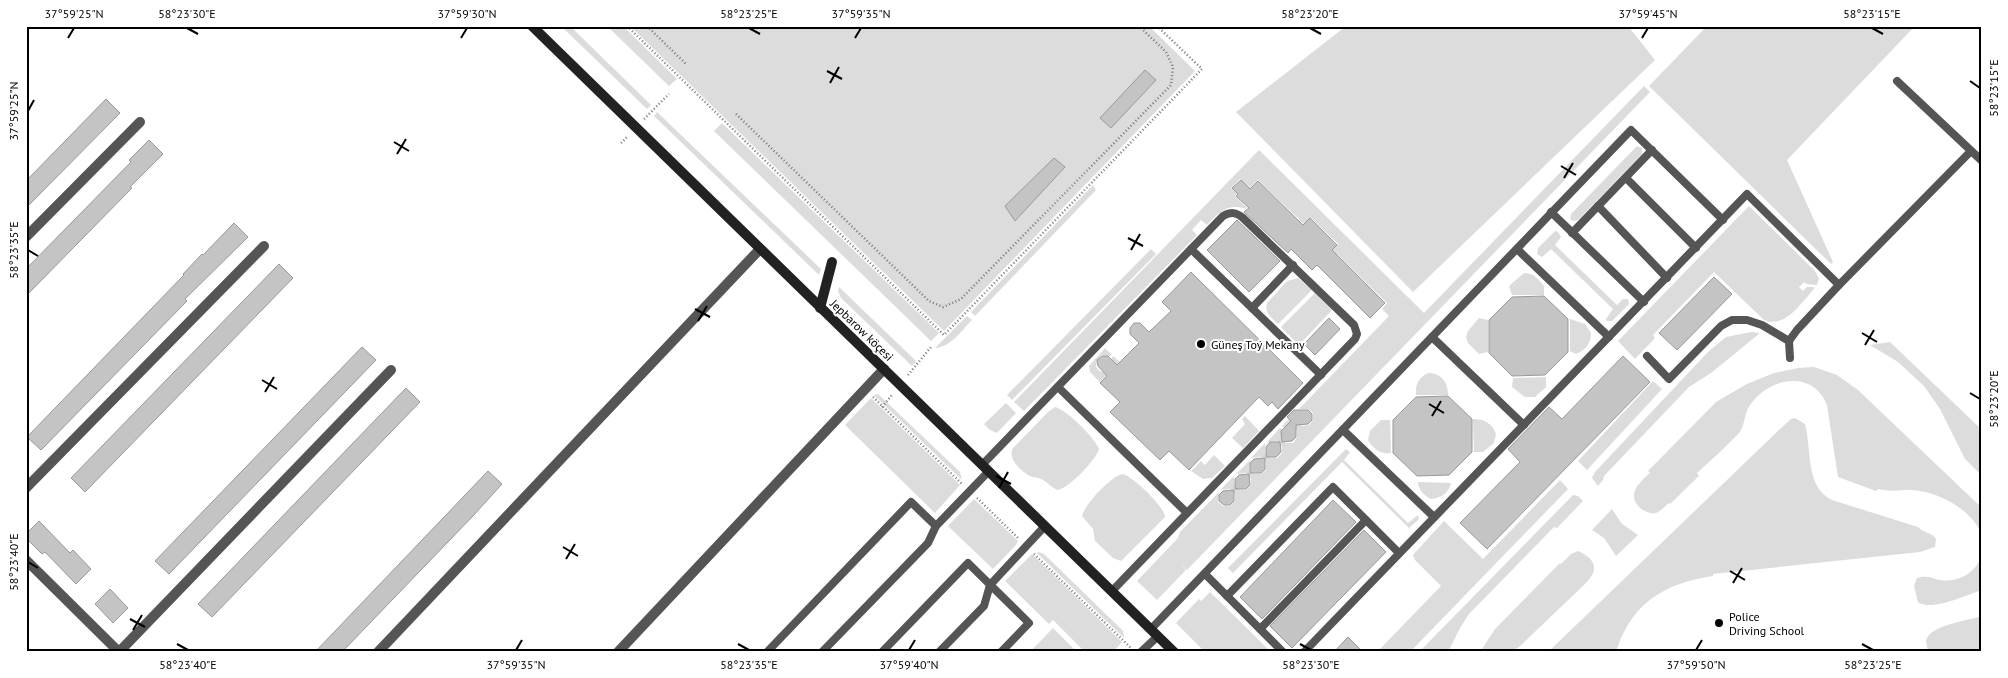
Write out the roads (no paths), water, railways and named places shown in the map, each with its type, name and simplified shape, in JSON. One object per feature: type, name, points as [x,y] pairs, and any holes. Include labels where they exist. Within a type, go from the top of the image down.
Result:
[{"type":"street","name":"Jepbarow köçesi","points":[[532,26],[1174,652]]},
{"type":"street","points":[[26,237],[140,122]]},
{"type":"street","points":[[26,488],[264,246]]},
{"type":"street","points":[[378,652],[760,250]]},
{"type":"street","points":[[820,308],[832,262]]},
{"type":"street","points":[[618,652],[884,369]]},
{"type":"street","points":[[26,560],[119,652],[391,370]]},
{"type":"lane","points":[[1896,81],[1982,161]]},
{"type":"lane","points":[[1142,652],[1154,632],[1205,574],[1631,130],[1723,220]]},
{"type":"lane","points":[[1572,233],[1652,150]]},
{"type":"lane","points":[[1790,358],[1789,341],[1797,330],[1971,152]]},
{"type":"lane","points":[[1626,178],[1696,248]]},
{"type":"lane","points":[[1304,652],[1747,194],[1840,285]]},
{"type":"lane","points":[[1598,206],[1667,278]]},
{"type":"lane","points":[[1551,212],[1644,302]]},
{"type":"lane","points":[[822,652],[928,543],[936,526],[969,491],[986,468],[1058,388],[1223,216],[1229,213],[1236,213],[1357,329],[1358,334],[1321,375],[1112,591]]},
{"type":"lane","points":[[1517,248],[1609,337]]},
{"type":"lane","points":[[1191,249],[1321,375]]},
{"type":"lane","points":[[1252,308],[1293,266]]},
{"type":"lane","points":[[1647,356],[1669,379],[1721,326],[1732,320],[1747,320],[1762,325],[1789,341]]},
{"type":"lane","points":[[1432,337],[1524,425]]},
{"type":"lane","points":[[1058,388],[1187,513]]},
{"type":"lane","points":[[1343,430],[1434,517]]},
{"type":"lane","points":[[1227,596],[1333,486],[1400,553]]},
{"type":"lane","points":[[767,652],[911,502],[936,526]]},
{"type":"lane","points":[[1260,629],[1366,520]]},
{"type":"lane","points":[[940,652],[984,606],[990,584],[1045,526]]},
{"type":"lane","points":[[882,652],[968,563],[1029,623],[1001,652]]},
{"type":"lane","points":[[1205,574],[1283,652]]},
{"type":"place","name":"Güneş Toý Mekany","points":[[1201,344]]},
{"type":"place","name":"Police Driving School","points":[[1719,623]]}]
